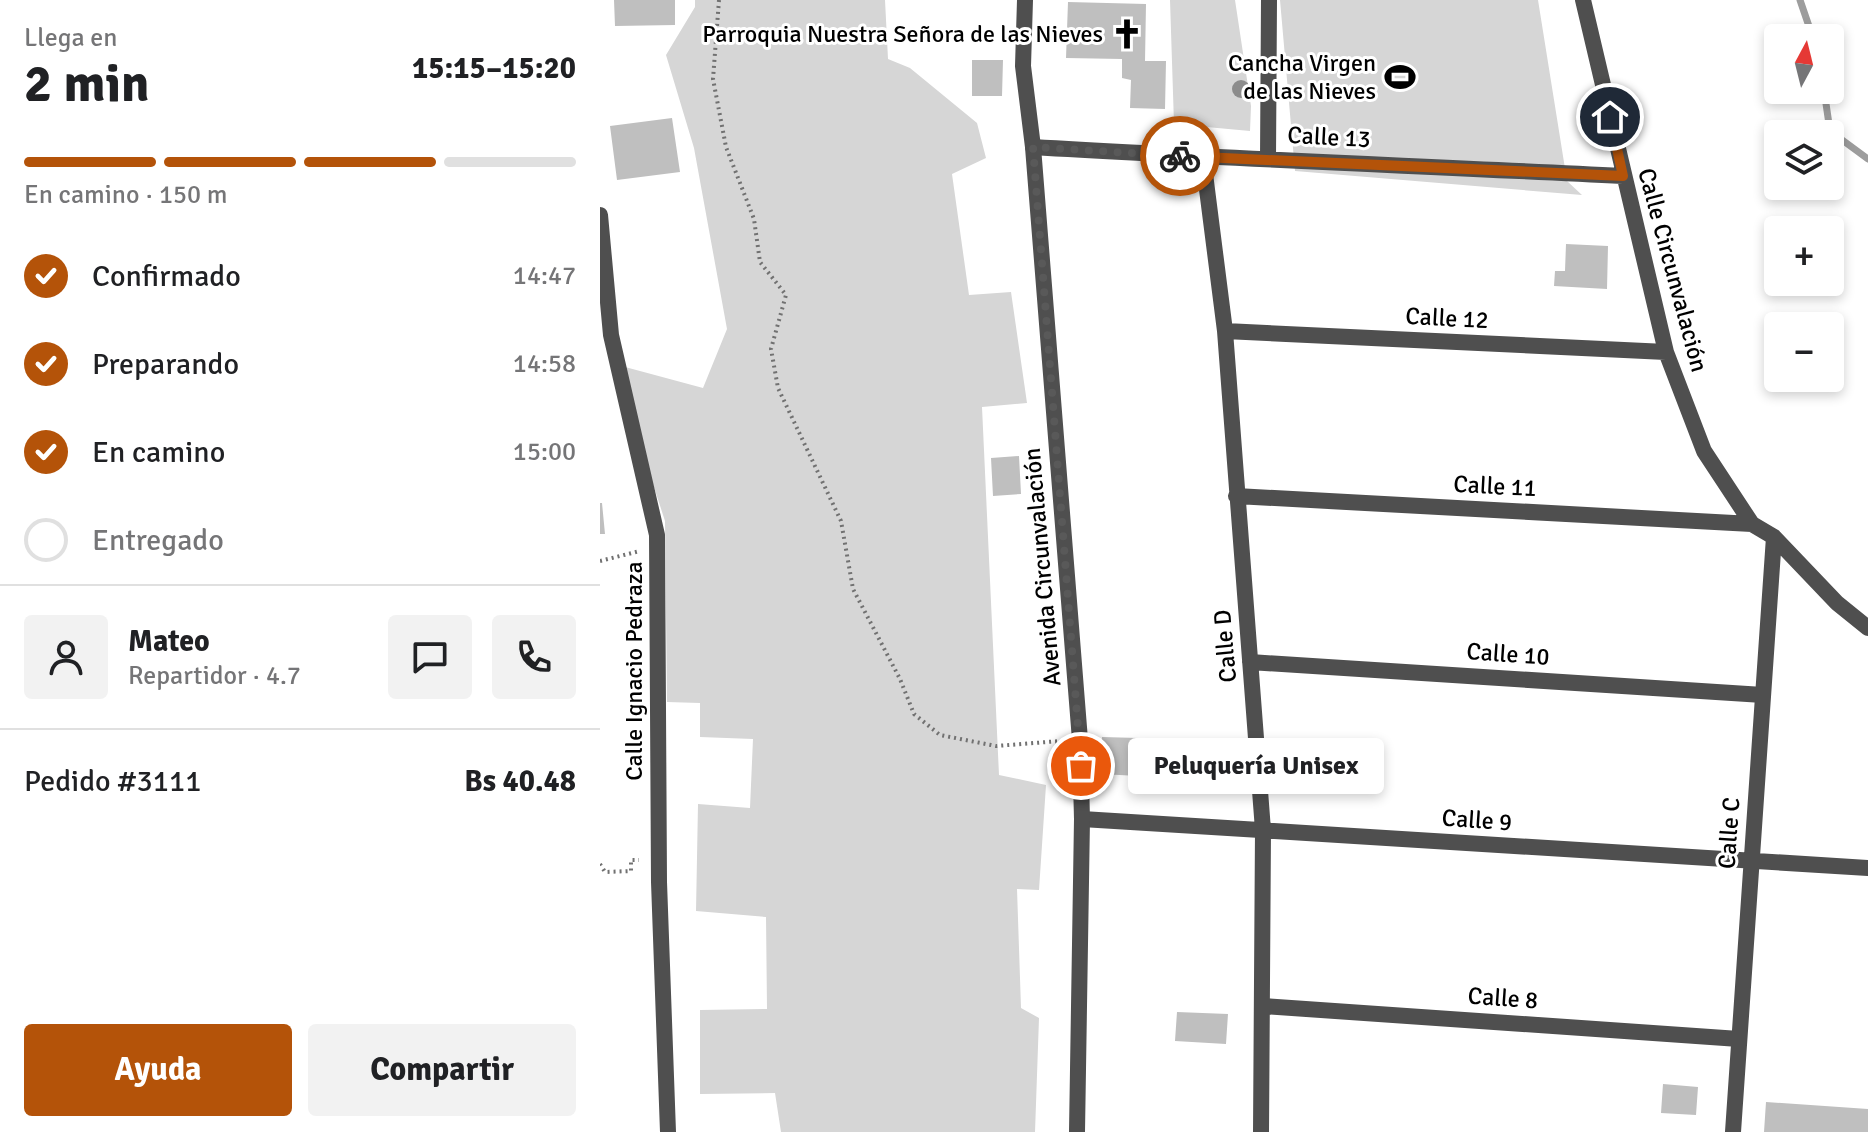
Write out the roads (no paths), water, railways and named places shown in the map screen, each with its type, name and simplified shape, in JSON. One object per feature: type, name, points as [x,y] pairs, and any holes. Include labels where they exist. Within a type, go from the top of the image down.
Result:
[{"type":"street","name":"Avenida Circunvalación","points":[[1025,0],[1023,66],[1033,147],[1080,740],[1082,819],[1077,1132]]},
{"type":"street","points":[[1268,158],[1269,0]]},
{"type":"street","name":"Calle Circunvalación","points":[[1583,0],[1666,352],[1704,451],[1752,524],[1774,537],[1837,603],[1868,628]]},
{"type":"street","name":"Calle 13","points":[[1033,147],[1203,158],[1268,158],[1623,176]]},
{"type":"street","name":"Calle D","points":[[1203,158],[1225,331],[1263,830],[1261,1132]]},
{"type":"street","name":"Calle Ignacio Pedraza","points":[[600,215],[611,335],[657,535],[659,882],[668,1132]]},
{"type":"street","name":"Calle 12","points":[[1225,331],[1666,352]]},
{"type":"street","name":"Calle 11","points":[[1236,496],[1752,524]]},
{"type":"street","name":"Calle C","points":[[1733,1132],[1774,537]]},
{"type":"street","name":"Calle 10","points":[[1250,662],[1763,695]]},
{"type":"street","name":"Calle 9","points":[[1082,819],[1868,868]]},
{"type":"street","name":"Calle 8","points":[[1263,1006],[1739,1039]]},
{"type":"waterway","points":[[1800,0],[1808,24]]},
{"type":"waterway","points":[[1826,104],[1830,131],[1868,159]]},
{"type":"place","name":"Parroquia Nuestra Señora de las Nieves","points":[[1127,34]]},
{"type":"place","name":"Cancha Virgen de las Nieves","points":[[1400,77]]},
{"type":"place","name":"Peluquería Unisex","points":[[1081,766]]}]
